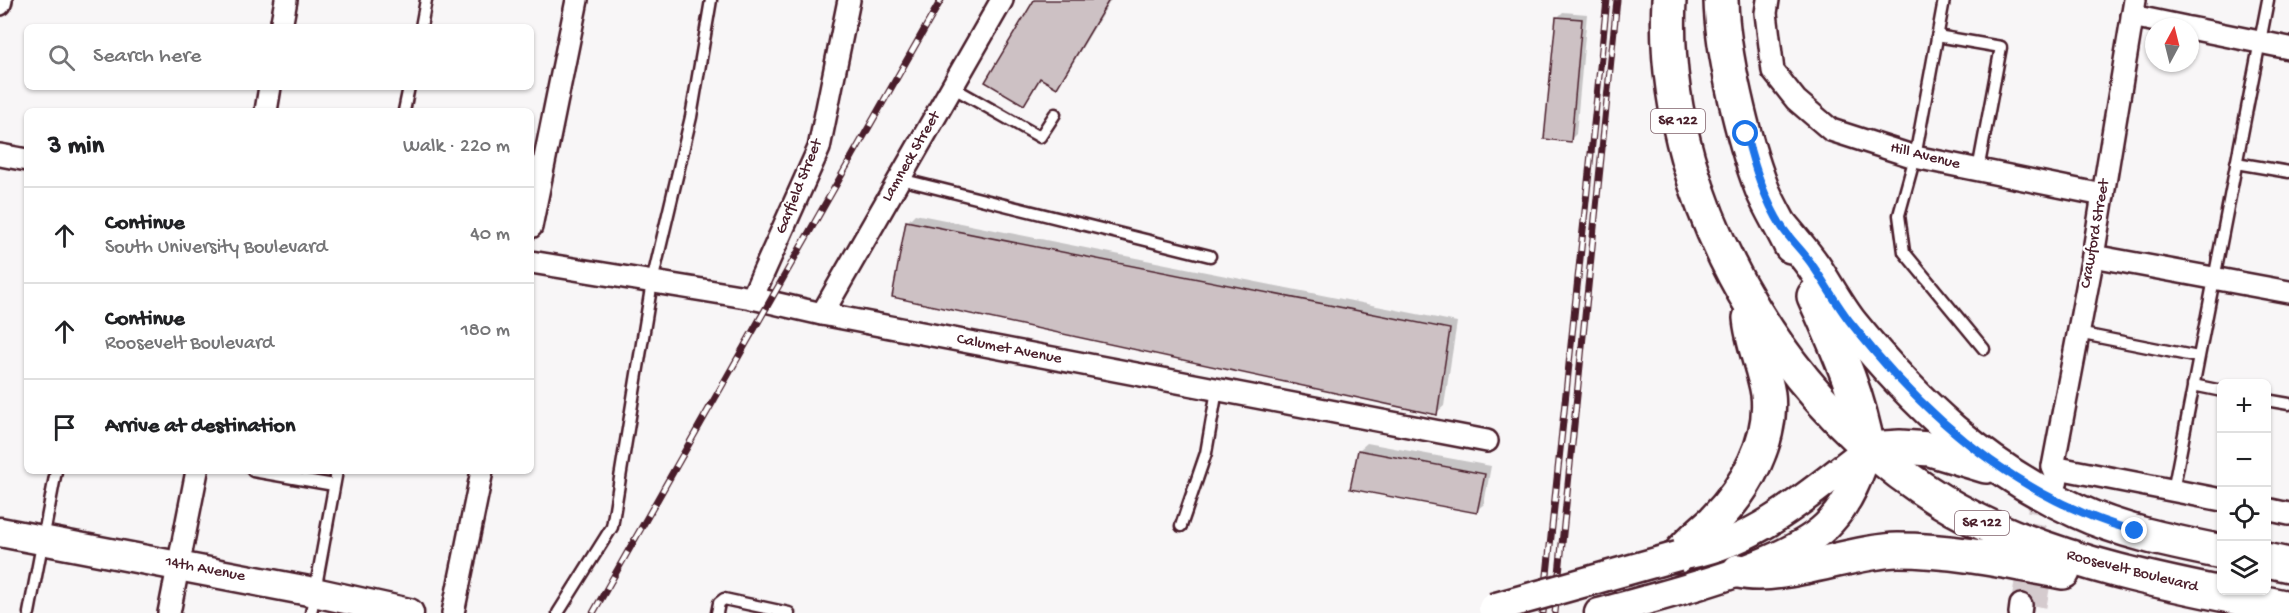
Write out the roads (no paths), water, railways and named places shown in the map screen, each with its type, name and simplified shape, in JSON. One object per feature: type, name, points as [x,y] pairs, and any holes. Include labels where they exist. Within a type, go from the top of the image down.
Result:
[{"type":"main road","name":"SR 122","points":[[1669,0],[1669,49],[1681,137],[1709,216],[1749,301]]},
{"type":"main road","points":[[1599,613],[1739,571],[1800,545],[1829,524],[1857,483],[1868,449],[1861,410],[1852,381],[1763,190],[1750,153],[1732,77],[1721,0]]},
{"type":"main road","points":[[1782,228],[1812,264],[1849,321],[1914,398],[1974,450],[2077,511],[2156,537],[2217,551]]},
{"type":"main road","name":"Roosevelt Boulevard","points":[[1749,301],[1785,354],[1823,403],[1868,449],[1948,506],[1990,527],[2049,551],[2109,570],[2289,608]]},
{"type":"main road","points":[[1678,556],[1692,539],[1713,522],[1732,501],[1759,454],[1767,424],[1768,397],[1763,365],[1751,328],[1749,301]]},
{"type":"main road","points":[[1486,611],[1678,556],[1701,553],[1737,542],[1779,516],[1868,449],[1900,447],[1930,449],[1976,465],[2006,470]]},
{"type":"main road","name":"14th Avenue","points":[[0,532],[178,565],[313,602],[409,613]]},
{"type":"main road","points":[[1739,571],[1755,575],[1852,556],[1897,550],[1982,557],[2083,576],[2109,570]]},
{"type":"main road","points":[[2271,561],[2289,565]]},
{"type":"street","points":[[281,24],[285,0]]},
{"type":"street","points":[[534,212],[577,0]]},
{"type":"street","name":"Garfield Street","points":[[752,298],[819,148],[849,0]]},
{"type":"street","name":"Lamneck Street","points":[[822,315],[1002,0]]},
{"type":"street","name":"Hill Avenue","points":[[1768,0],[1766,13],[1773,71],[1796,100],[1832,130],[1915,157],[2103,195]]},
{"type":"street","points":[[2133,8],[2160,18]]},
{"type":"street","name":"Crawford Street","points":[[2133,8],[2093,256],[2051,477],[2173,491]]},
{"type":"street","points":[[2199,30],[2289,48]]},
{"type":"street","points":[[266,108],[270,90]]},
{"type":"street","points":[[0,155],[24,159]]},
{"type":"street","points":[[2093,256],[2214,276],[2289,292]]},
{"type":"street","name":"Calumet Avenue","points":[[534,262],[752,298],[822,315],[1487,441]]},
{"type":"street","points":[[169,613],[196,474]]},
{"type":"street","points":[[453,613],[481,474]]},
{"type":"street","points":[[2173,491],[2217,500]]},
{"type":"street","points":[[2271,510],[2289,514]]},
{"type":"lane","points":[[422,24],[426,0]]},
{"type":"lane","points":[[558,613],[612,527],[652,282],[691,117],[711,0]]},
{"type":"lane","points":[[1944,0],[1915,157],[1899,215],[1904,252],[1984,349]]},
{"type":"lane","points":[[2173,491],[2268,0]]},
{"type":"lane","points":[[1937,36],[2001,46],[1978,170]]},
{"type":"lane","points":[[952,87],[1041,137],[1055,114]]},
{"type":"lane","points":[[405,108],[408,90]]},
{"type":"lane","points":[[2236,163],[2289,172]]},
{"type":"lane","points":[[900,179],[1210,256]]},
{"type":"lane","points":[[2078,333],[2199,357]]},
{"type":"lane","points":[[2193,385],[2217,390]]},
{"type":"lane","points":[[1181,526],[1206,453],[1217,390]]},
{"type":"lane","points":[[2271,401],[2289,404]]},
{"type":"lane","points":[[29,613],[55,474]]},
{"type":"lane","points":[[270,474],[334,485]]},
{"type":"lane","points":[[313,602],[336,474]]},
{"type":"lane","points":[[717,613],[719,603],[724,599],[789,613]]},
{"type":"tunnel","points":[[2021,605],[2043,483]]},
{"type":"tunnel","points":[[2036,606],[2042,571]]},
{"type":"railway","points":[[593,613],[941,0]]},
{"type":"railway","points":[[1543,613],[1607,0]]},
{"type":"railway","points":[[1555,613],[1617,0]]}]
